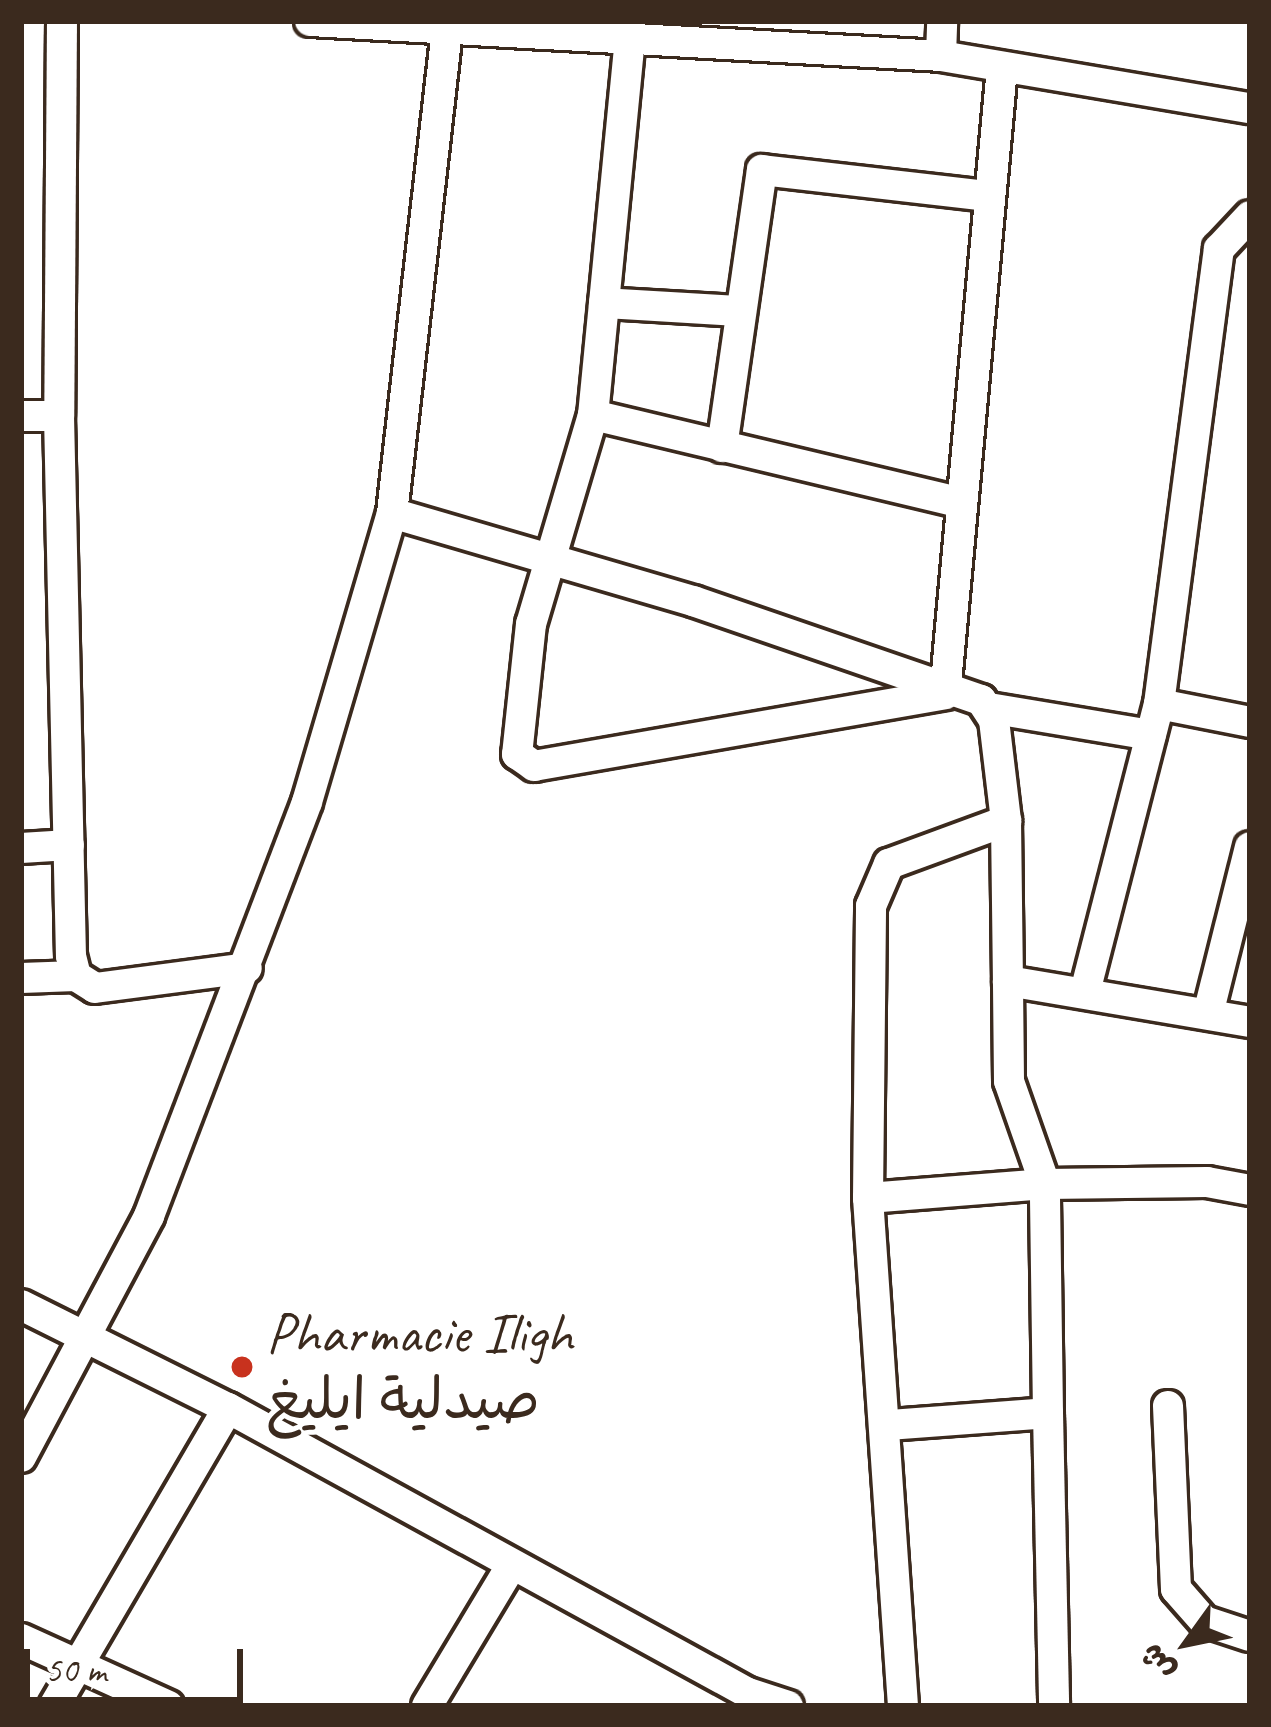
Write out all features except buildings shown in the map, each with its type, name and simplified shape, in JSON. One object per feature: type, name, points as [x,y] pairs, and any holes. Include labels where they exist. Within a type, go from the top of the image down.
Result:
[{"type":"street","points":[[62,21],[59,416],[68,845],[76,976]]},
{"type":"street","points":[[310,21],[940,56],[1250,108]]},
{"type":"street","points":[[940,56],[942,21]]},
{"type":"street","points":[[21,1457],[89,1337],[149,1216],[307,802],[392,513],[447,32]]},
{"type":"street","points":[[630,38],[593,416],[531,624],[514,735],[517,754],[533,766],[945,694]]},
{"type":"street","points":[[945,694],[986,196],[1002,68]]},
{"type":"street","points":[[722,446],[757,179],[767,167],[986,196]]},
{"type":"street","points":[[1084,992],[1159,704],[1219,249],[1250,216]]},
{"type":"street","points":[[604,303],[740,311]]},
{"type":"street","points":[[21,416],[59,416]]},
{"type":"street","points":[[593,416],[961,502]]},
{"type":"street","points":[[392,513],[552,557],[839,648],[989,708],[1150,735]]},
{"type":"street","points":[[1159,704],[1250,722]]},
{"type":"street","points":[[989,708],[1006,820],[1009,1081],[1045,1184],[1054,1706]]},
{"type":"street","points":[[903,1706],[889,1425],[868,1198],[874,885],[907,853],[1006,820]]},
{"type":"street","points":[[21,848],[68,845]]},
{"type":"street","points":[[1208,1014],[1250,848]]},
{"type":"street","points":[[21,978],[76,976],[94,988],[247,968]]},
{"type":"street","points":[[1008,981],[1250,1022]]},
{"type":"street","points":[[868,1198],[1045,1184],[1207,1183],[1250,1190]]},
{"type":"street","points":[[21,1305],[228,1408],[748,1693],[788,1706]]},
{"type":"street","points":[[1168,1406],[1175,1588],[1204,1621],[1250,1636]]},
{"type":"street","points":[[54,1706],[228,1408]]},
{"type":"street","points":[[889,1425],[1048,1413]]},
{"type":"street","points":[[428,1706],[511,1566]]},
{"type":"street","points":[[21,1639],[77,1660],[170,1706]]},
{"type":"place","name":"Pharmacie Iligh صيدلية ايليغ","points":[[242,1367]]}]
